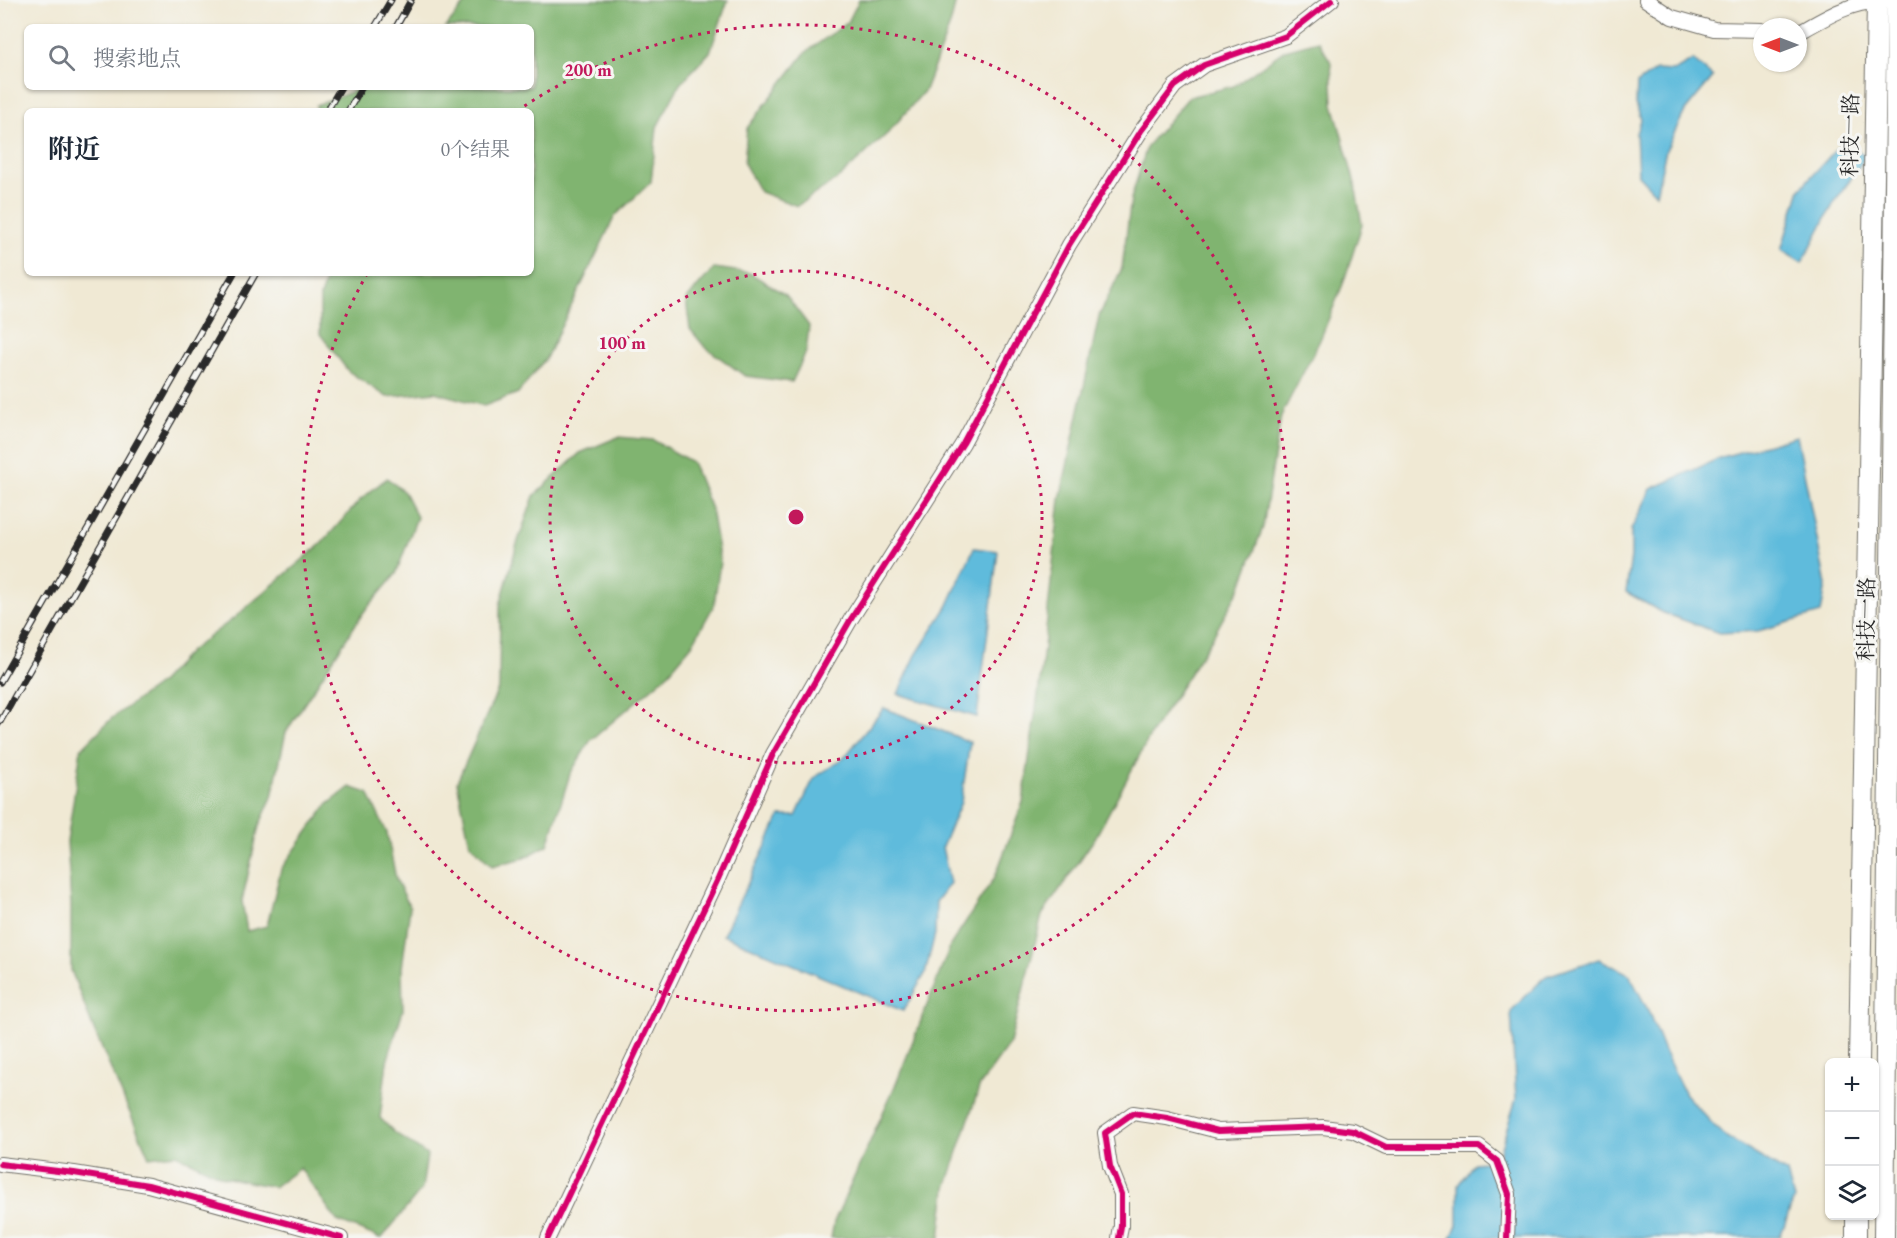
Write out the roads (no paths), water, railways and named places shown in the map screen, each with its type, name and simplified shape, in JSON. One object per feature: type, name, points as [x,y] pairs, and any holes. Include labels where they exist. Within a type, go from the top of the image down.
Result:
[{"type":"main road","name":"科技一路","points":[[1859,1058],[1877,1]]},
{"type":"main road","name":"科技一路","points":[[1884,1238],[1897,3]]},
{"type":"main road","points":[[1856,1220],[1856,1238]]},
{"type":"street","points":[[548,1238],[718,879],[773,754],[851,620],[963,443],[1069,245],[1129,150],[1175,86],[1204,65],[1286,36],[1332,0]]},
{"type":"street","points":[[1646,0],[1672,17],[1714,29],[1753,30]]},
{"type":"street","points":[[1807,28],[1839,9],[1877,1],[1897,3]]},
{"type":"street","points":[[1119,1238],[1121,1194],[1110,1166],[1105,1133],[1133,1113],[1167,1118],[1218,1131],[1323,1127],[1353,1131],[1386,1147],[1479,1147],[1497,1161],[1509,1194],[1507,1238]]},
{"type":"street","points":[[0,1164],[148,1185],[341,1238]]},
{"type":"water","points":[[1693,60],[1713,77],[1685,111],[1666,150],[1656,194],[1638,175],[1636,133],[1641,120],[1636,104],[1637,84],[1656,70],[1674,71]]},
{"type":"water","points":[[1840,145],[1867,155],[1834,203],[1802,263],[1781,250],[1800,189]]},
{"type":"water","points":[[1797,436],[1826,585],[1821,613],[1758,631],[1719,633],[1661,612],[1626,592],[1631,557],[1631,530],[1651,489],[1722,457]]},
{"type":"water","points":[[974,548],[998,551],[977,717],[898,694],[916,655],[947,607]]},
{"type":"water","points":[[884,708],[970,742],[961,802],[942,847],[950,883],[936,902],[935,934],[925,974],[903,1011],[723,935],[780,816],[796,816],[814,778],[844,758]]},
{"type":"water","points":[[1599,959],[1629,974],[1648,1010],[1664,1051],[1685,1094],[1723,1135],[1787,1173],[1794,1199],[1780,1237],[1451,1238],[1458,1223],[1458,1185],[1474,1163],[1497,1161],[1516,1099],[1511,1011],[1546,976]]},
{"type":"railway","points":[[377,24],[391,0]]},
{"type":"railway","points":[[398,24],[411,0]]},
{"type":"railway","points":[[329,108],[339,90]]},
{"type":"railway","points":[[350,108],[360,90]]},
{"type":"railway","points":[[0,682],[232,276]]},
{"type":"railway","points":[[0,722],[254,276]]}]
